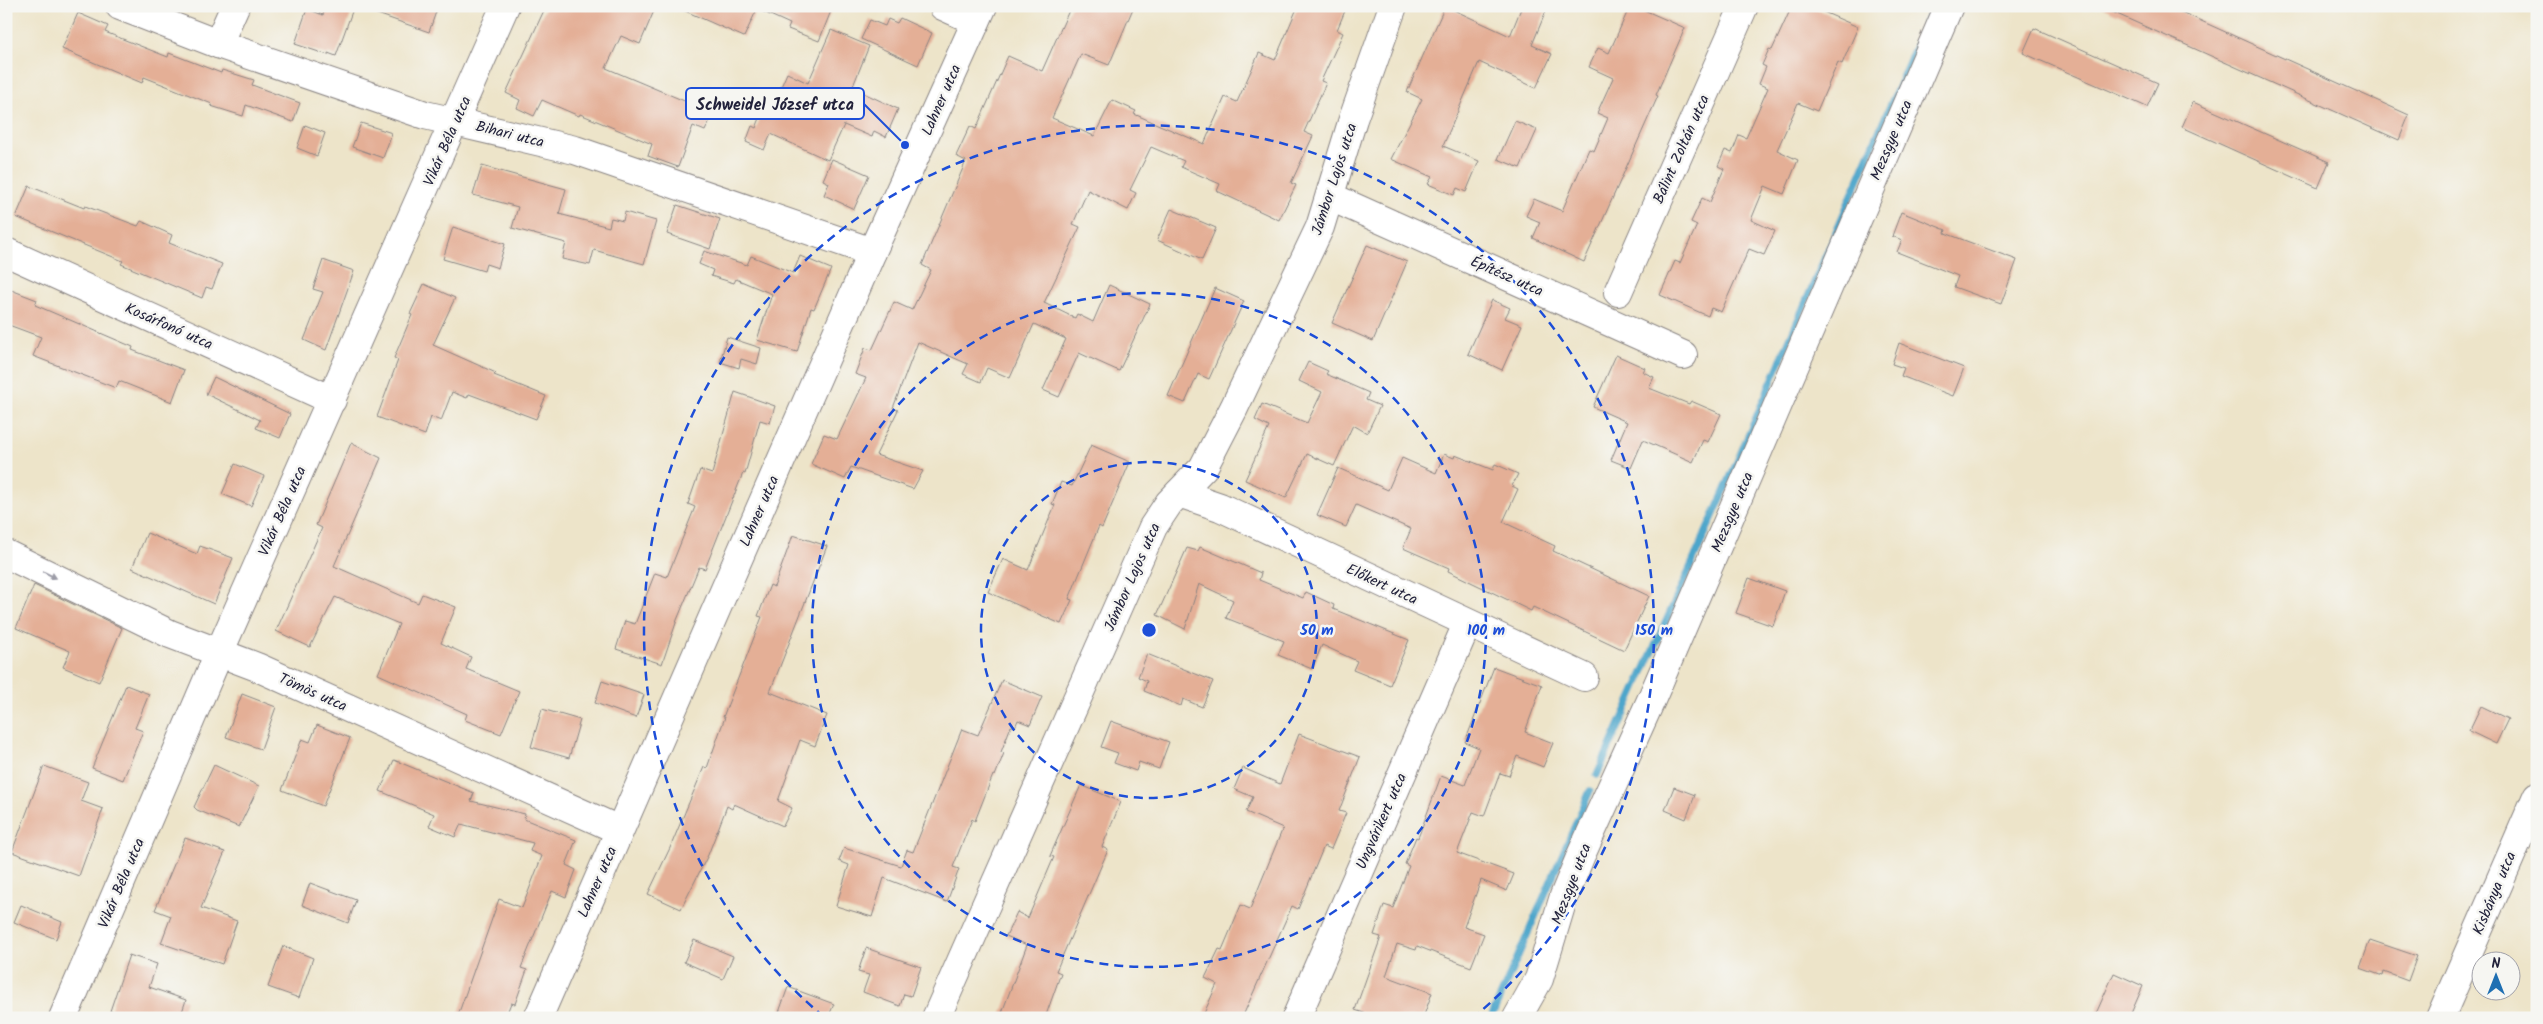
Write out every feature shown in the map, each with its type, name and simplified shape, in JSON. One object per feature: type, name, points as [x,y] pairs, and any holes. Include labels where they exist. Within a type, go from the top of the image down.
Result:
[{"type":"street","name":"Bihari utca","points":[[120,6],[218,44],[425,114],[575,150],[872,252]]},
{"type":"street","points":[[218,44],[235,6]]},
{"type":"street","name":"Vikár Béla utca","points":[[63,1018],[219,653],[506,6]]},
{"type":"street","points":[[943,6],[980,14]]},
{"type":"street","name":"Jámbor Lajos utca","points":[[936,1018],[1154,526],[1169,503],[1203,468],[1228,420],[1320,227],[1331,197],[1353,119],[1393,6]]},
{"type":"street","name":"Bálint Zoltán utca","points":[[1618,292],[1744,6]]},
{"type":"street","name":"Mezsgye utca","points":[[1517,1018],[1539,979],[1564,896],[1581,855],[1660,680],[1949,6]]},
{"type":"street","name":"Lahner utca","points":[[538,1018],[872,252],[980,14]]},
{"type":"street","name":"Építész utca","points":[[1331,197],[1683,355]]},
{"type":"street","name":"Kosárfonó utca","points":[[6,252],[332,400]]},
{"type":"street","name":"Előkert utca","points":[[1179,493],[1220,507],[1584,677]]},
{"type":"street","name":"Tömös utca","points":[[6,554],[170,634],[266,671],[619,830]]},
{"type":"street","name":"Ungvárikert utca","points":[[1296,1018],[1467,624]]},
{"type":"street","name":"Kisbánya utca","points":[[2440,1018],[2537,796]]},
{"type":"building","points":[[326,6],[354,6],[336,56],[295,44],[307,9],[323,15]]},
{"type":"building","points":[[363,6],[438,6],[429,32],[363,9]]},
{"type":"building","points":[[546,6],[656,6],[640,44],[621,36],[606,68],[713,113],[705,131],[693,126],[678,167],[648,156],[652,144],[542,100],[534,116],[517,108],[520,100],[506,93]]},
{"type":"building","points":[[674,6],[833,6],[819,41],[788,29],[790,24],[757,9],[744,37]]},
{"type":"building","points":[[1071,6],[1134,6],[1109,65],[1081,54],[1052,118],[1094,136],[1112,100],[1136,111],[1134,114],[1204,144],[1225,97],[1237,102],[1259,53],[1275,60],[1298,6],[1347,6],[1337,30],[1343,33],[1321,81],[1326,83],[1304,132],[1313,136],[1291,183],[1296,185],[1279,220],[1217,191],[1220,184],[1181,167],[1184,161],[1151,147],[1130,190],[1136,193],[1128,210],[1088,190],[1073,224],[1080,227],[1044,303],[1075,318],[1077,314],[1093,322],[1109,285],[1150,304],[1119,371],[1079,353],[1059,397],[1043,390],[1066,339],[1034,324],[1010,378],[987,368],[981,382],[963,374],[968,364],[918,342],[893,408],[898,410],[876,455],[923,471],[913,489],[851,467],[845,479],[811,464],[824,434],[837,439],[866,378],[855,374],[865,348],[872,350],[894,302],[912,310],[931,270],[922,265],[966,161],[956,156],[970,126],[976,129],[1008,56],[1042,71]]},
{"type":"building","points":[[1445,6],[1510,36],[1522,6],[1548,6],[1532,45],[1552,54],[1536,88],[1479,62],[1443,146],[1479,161],[1466,192],[1457,188],[1454,195],[1428,184],[1432,177],[1391,159],[1422,99],[1407,92]]},
{"type":"building","points":[[1630,6],[1635,6],[1685,28],[1656,95],[1658,96],[1584,262],[1533,238],[1540,222],[1526,216],[1534,199],[1562,211],[1589,149],[1594,151],[1608,118],[1597,113],[1613,78],[1589,67],[1598,48],[1609,53]]},
{"type":"building","points":[[1792,6],[1810,6],[1858,27],[1842,64],[1838,62],[1817,111],[1798,103],[1777,150],[1798,160],[1784,194],[1765,186],[1751,220],[1775,231],[1764,255],[1749,249],[1721,312],[1711,308],[1708,316],[1660,295],[1675,261],[1680,263],[1697,225],[1691,222],[1702,198],[1710,202],[1724,169],[1718,166],[1725,150],[1732,153],[1739,135],[1746,138],[1768,88],[1759,84],[1766,67],[1762,65],[1769,49],[1772,50]]},
{"type":"building","points":[[2099,6],[2168,6],[2409,115],[2399,140]]},
{"type":"building","points":[[78,13],[108,26],[105,32],[168,57],[169,53],[221,73],[222,70],[254,80],[252,85],[300,103],[293,122],[246,105],[243,116],[211,106],[212,104],[144,77],[142,83],[62,49]]},
{"type":"building","points":[[900,18],[932,33],[918,65],[861,39],[870,20],[885,26],[888,19],[897,23]]},
{"type":"building","points":[[2034,28],[2158,83],[2147,107],[2023,53]]},
{"type":"building","points":[[831,30],[869,46],[853,86],[858,88],[857,90],[898,109],[886,137],[874,131],[872,137],[844,125],[828,160],[771,134],[764,150],[746,142],[752,126],[756,128],[763,111],[769,114],[787,73],[808,83]]},
{"type":"building","points":[[2193,102],[2329,162],[2318,188],[2182,127]]},
{"type":"building","points":[[1515,121],[1537,130],[1520,168],[1498,159]]},
{"type":"building","points":[[361,123],[392,133],[383,158],[352,147]]},
{"type":"building","points":[[305,125],[325,133],[317,156],[297,148]]},
{"type":"building","points":[[832,159],[869,175],[854,209],[824,195],[829,183],[823,180]]},
{"type":"building","points":[[482,166],[566,189],[559,214],[609,227],[611,218],[623,221],[625,212],[656,221],[644,264],[594,250],[590,265],[562,259],[566,243],[512,228],[518,207],[473,195]]},
{"type":"building","points":[[29,186],[84,208],[85,206],[138,226],[141,221],[172,235],[169,243],[222,264],[212,289],[206,287],[202,298],[121,264],[123,261],[16,217]]},
{"type":"building","points":[[677,205],[720,219],[710,249],[667,234]]},
{"type":"building","points":[[1171,209],[1216,228],[1202,260],[1157,240]]},
{"type":"building","points":[[1901,212],[1946,230],[1945,233],[2017,260],[2001,304],[1954,287],[1958,276],[1897,252],[1902,240],[1892,236]]},
{"type":"building","points":[[453,227],[505,244],[498,268],[486,264],[484,271],[443,259]]},
{"type":"building","points":[[1367,245],[1407,262],[1373,341],[1332,323]]},
{"type":"building","points":[[704,251],[747,265],[751,256],[793,273],[800,256],[831,269],[814,309],[811,308],[797,352],[757,340],[772,294],[736,279],[734,283],[711,276],[713,270],[699,264]]},
{"type":"building","points":[[323,260],[354,271],[326,350],[304,340],[323,292],[313,289]]},
{"type":"building","points":[[424,284],[455,298],[433,345],[496,373],[494,375],[546,396],[536,419],[469,394],[467,398],[452,392],[441,421],[431,417],[425,435],[377,417],[398,360],[394,358],[412,315],[410,314]]},
{"type":"building","points":[[6,288],[37,300],[35,305],[133,347],[132,350],[184,370],[172,402],[119,381],[116,388],[33,356],[41,337],[6,324]]},
{"type":"building","points":[[1215,288],[1244,301],[1209,379],[1198,374],[1185,403],[1168,396]]},
{"type":"building","points":[[1492,300],[1510,308],[1505,318],[1522,325],[1502,370],[1468,354]]},
{"type":"building","points":[[727,337],[761,348],[757,364],[741,359],[739,368],[720,362]]},
{"type":"building","points":[[1899,343],[1964,368],[1953,396],[1901,376],[1904,368],[1892,364]]},
{"type":"building","points":[[1616,355],[1645,368],[1643,372],[1654,377],[1649,388],[1689,404],[1691,401],[1721,414],[1708,442],[1703,440],[1693,462],[1643,440],[1631,468],[1611,460],[1627,422],[1593,407]]},
{"type":"building","points":[[1308,362],[1328,371],[1326,374],[1369,393],[1366,400],[1380,406],[1367,433],[1353,425],[1334,466],[1307,454],[1286,498],[1245,480],[1269,427],[1255,420],[1262,404],[1307,423],[1322,392],[1299,381]]},
{"type":"building","points":[[214,377],[290,414],[280,438],[256,428],[260,420],[206,394]]},
{"type":"building","points":[[735,392],[775,406],[770,423],[760,420],[745,474],[743,473],[705,569],[699,567],[677,620],[662,664],[616,649],[625,621],[635,624],[655,573],[667,577],[695,507],[688,504],[700,470],[712,474]]},
{"type":"building","points":[[351,443],[381,458],[334,566],[418,603],[422,594],[456,607],[441,643],[471,657],[466,669],[519,691],[501,734],[465,720],[467,714],[378,674],[399,624],[335,597],[310,647],[276,631],[322,528],[316,525]]},
{"type":"building","points":[[1091,445],[1130,462],[1102,528],[1099,526],[1069,599],[1072,600],[1061,624],[988,592],[1003,559],[1028,570],[1055,505],[1052,504],[1061,482],[1072,486]]},
{"type":"building","points":[[1444,454],[1454,458],[1455,455],[1493,470],[1495,464],[1518,474],[1512,486],[1518,489],[1503,522],[1555,546],[1553,551],[1649,596],[1624,650],[1533,607],[1531,611],[1448,571],[1449,568],[1403,548],[1411,529],[1356,505],[1346,527],[1317,515],[1338,468],[1388,490],[1402,458],[1436,473]]},
{"type":"building","points":[[235,464],[264,476],[251,506],[222,494]]},
{"type":"building","points":[[147,533],[197,554],[200,546],[233,558],[214,604],[132,568]]},
{"type":"building","points":[[793,535],[827,546],[770,692],[827,715],[815,746],[800,740],[778,801],[792,808],[783,826],[734,804],[732,809],[727,806],[708,855],[681,909],[648,894],[670,848],[704,767],[707,768],[725,717],[723,717],[762,617],[758,616],[770,585],[774,587]]},
{"type":"building","points":[[1200,547],[1261,573],[1259,580],[1303,598],[1306,592],[1334,605],[1333,609],[1409,640],[1390,685],[1353,670],[1357,661],[1322,645],[1312,669],[1278,655],[1284,641],[1226,618],[1233,600],[1199,584],[1185,629],[1157,615],[1187,548],[1198,551]]},
{"type":"building","points":[[1749,578],[1785,591],[1773,626],[1736,613]]},
{"type":"building","points":[[34,585],[122,628],[99,682],[63,667],[70,651],[16,628]]},
{"type":"building","points":[[1147,654],[1213,681],[1202,707],[1183,699],[1181,706],[1144,691],[1147,681],[1138,677]]},
{"type":"building","points":[[1494,667],[1542,685],[1525,732],[1553,743],[1543,767],[1517,756],[1509,776],[1500,773],[1484,816],[1473,812],[1457,853],[1514,874],[1507,891],[1481,880],[1464,927],[1484,934],[1471,967],[1417,946],[1416,950],[1397,944],[1386,976],[1432,993],[1423,1018],[1378,1018],[1355,1010],[1381,937],[1374,935],[1384,905],[1393,908],[1409,866],[1405,864],[1416,837],[1418,838],[1441,776],[1465,785],[1479,748],[1465,742]]},
{"type":"building","points":[[1002,680],[1042,697],[1030,725],[1018,720],[1015,727],[1011,726],[1001,752],[1004,753],[995,776],[993,775],[975,821],[972,819],[953,867],[959,869],[947,902],[884,878],[872,917],[836,906],[849,865],[839,861],[844,848],[901,866],[907,850],[913,852],[962,729],[978,735]]},
{"type":"building","points":[[602,681],[644,695],[636,718],[595,703]]},
{"type":"building","points":[[126,685],[149,694],[135,728],[143,731],[123,780],[92,768]]},
{"type":"building","points":[[242,694],[276,707],[261,749],[226,737]]},
{"type":"building","points":[[2481,706],[2508,719],[2496,744],[2469,731]]},
{"type":"building","points":[[542,709],[580,720],[569,758],[531,747]]},
{"type":"building","points":[[1111,721],[1169,742],[1159,769],[1139,762],[1136,771],[1114,763],[1118,753],[1101,747]]},
{"type":"building","points":[[317,725],[350,738],[323,806],[282,790],[302,739],[310,742]]},
{"type":"building","points":[[1299,734],[1360,757],[1339,811],[1346,813],[1331,849],[1324,846],[1298,909],[1292,906],[1242,1018],[1202,1018],[1217,984],[1205,978],[1219,949],[1222,950],[1241,905],[1250,909],[1283,828],[1246,812],[1253,797],[1234,789],[1243,768],[1280,784]]},
{"type":"building","points":[[394,760],[474,793],[471,801],[525,814],[524,819],[576,840],[566,865],[576,870],[566,897],[552,891],[521,968],[527,970],[515,1004],[511,1003],[505,1018],[457,1018],[499,899],[522,908],[542,856],[530,851],[533,843],[461,824],[455,837],[429,826],[434,814],[380,791]]},
{"type":"building","points":[[214,765],[259,786],[239,827],[197,810],[194,807]]},
{"type":"building","points":[[44,766],[88,782],[81,801],[103,809],[79,876],[12,852]]},
{"type":"building","points":[[1081,785],[1121,802],[1102,847],[1108,850],[1056,971],[1061,973],[1045,1018],[1000,1018],[1027,945],[1006,936],[1017,912],[1028,918],[1054,857],[1050,856]]},
{"type":"building","points":[[1674,787],[1695,795],[1686,819],[1665,810]]},
{"type":"building","points":[[185,838],[225,852],[201,908],[237,921],[222,964],[161,943],[171,916],[155,910]]},
{"type":"building","points":[[310,883],[356,900],[348,923],[302,905]]},
{"type":"building","points":[[21,905],[62,922],[56,939],[14,922]]},
{"type":"building","points":[[694,940],[733,956],[723,979],[684,962]]},
{"type":"building","points":[[2370,940],[2417,956],[2408,981],[2384,972],[2383,976],[2360,968]]},
{"type":"building","points":[[283,946],[313,958],[299,998],[268,987]]},
{"type":"building","points":[[866,948],[921,967],[911,996],[904,994],[900,1006],[863,992],[869,975],[858,972]]},
{"type":"building","points":[[129,955],[157,964],[149,987],[186,1000],[180,1018],[130,1018],[110,1011]]},
{"type":"building","points":[[2114,973],[2143,986],[2129,1018],[2094,1018]]},
{"type":"building","points":[[788,987],[834,1004],[828,1018],[777,1018]]},
{"type":"waterway","points":[[1597,775],[1723,494],[1933,6]]},
{"type":"waterway","points":[[1491,1018],[1590,791]]},
{"type":"place","name":"Schweidel József utca","points":[[905,145]]}]
